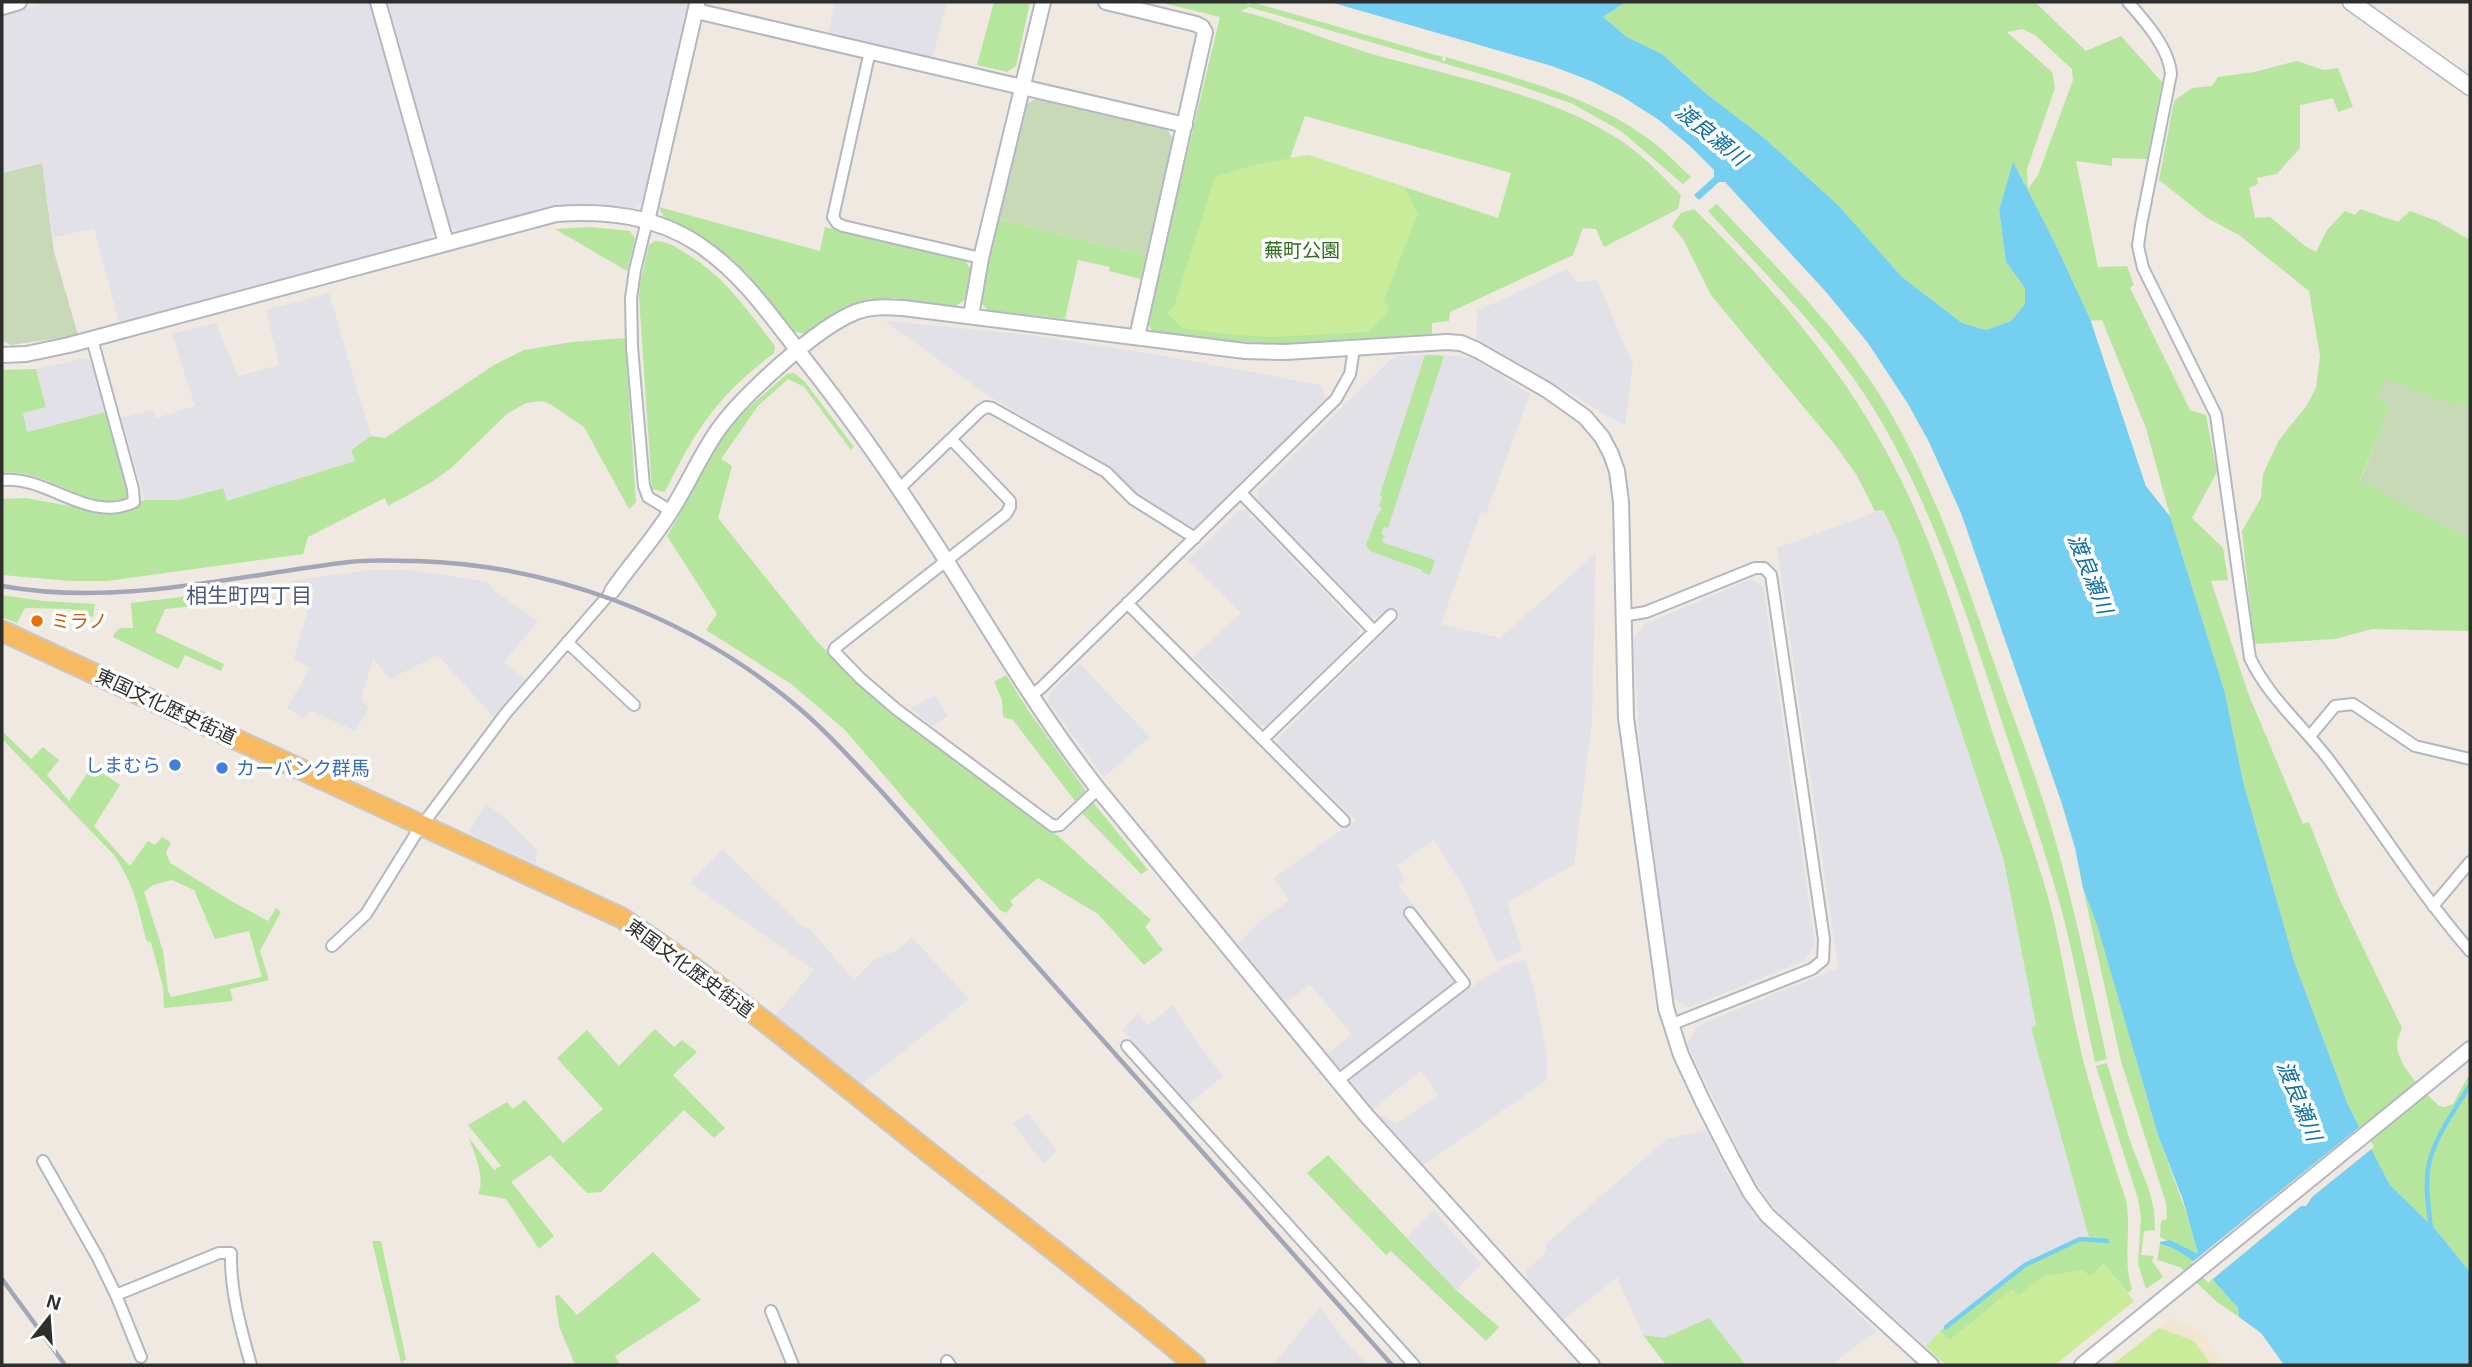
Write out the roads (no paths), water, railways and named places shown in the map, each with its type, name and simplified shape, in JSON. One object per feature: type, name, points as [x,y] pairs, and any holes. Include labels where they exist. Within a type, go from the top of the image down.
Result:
[{"type":"highway","name":"東国文化歴史街道","points":[[2,631],[622,918],[665,946],[1114,1298],[1195,1365]]},
{"type":"main road","points":[[2351,2],[2470,87]]},
{"type":"street","points":[[2,7],[19,2]]},
{"type":"street","points":[[378,2],[446,243]]},
{"type":"street","points":[[971,316],[981,258],[1042,2]]},
{"type":"street","points":[[1106,2],[1202,27],[1205,40],[1136,337]]},
{"type":"street","points":[[2128,2],[2162,48],[2170,62],[2171,74],[2139,235],[2140,259],[2216,415],[2250,658],[2264,684],[2310,736],[2433,906],[2470,951]]},
{"type":"street","points":[[671,511],[648,497],[644,486],[632,347],[632,286],[697,6],[870,51],[1185,125]]},
{"type":"street","points":[[870,51],[833,217],[843,226],[981,258]]},
{"type":"street","points":[[2,355],[40,351],[93,339],[556,214],[606,212],[647,221],[681,234],[722,261],[747,287],[856,426],[946,561],[1030,696],[1098,789],[1337,1081],[1592,1365]]},
{"type":"street","points":[[332,946],[366,914],[423,824],[506,713],[651,541],[707,447],[734,409],[798,351],[845,317],[871,308],[885,307],[1245,351],[1461,343],[1547,390],[1584,417],[1602,437],[1617,471],[1626,718],[1661,981],[1670,1025],[1681,1055],[1731,1157],[1767,1215],[1931,1365]]},
{"type":"street","points":[[2,480],[32,482],[88,505],[116,507],[134,502],[133,489],[93,339]]},
{"type":"street","points":[[1030,696],[1336,399],[1350,374],[1353,349]]},
{"type":"street","points":[[899,489],[986,407],[1106,472],[1133,499],[1195,538]]},
{"type":"street","points":[[952,440],[1010,501],[1010,507],[1006,514],[834,651],[896,709],[1052,826],[1060,825],[1098,789]]},
{"type":"street","points":[[1241,493],[1374,631]]},
{"type":"street","points":[[1622,616],[1646,612],[1755,568],[1764,568],[1771,575],[1824,939],[1823,960],[1812,969],[1670,1025]]},
{"type":"street","points":[[1127,603],[1344,821]]},
{"type":"street","points":[[1264,738],[1391,615]]},
{"type":"street","points":[[567,642],[634,705]]},
{"type":"street","points":[[2310,736],[2335,706],[2353,704],[2415,746],[2470,759]]},
{"type":"street","points":[[2433,906],[2470,862]]},
{"type":"street","points":[[1337,1081],[1464,983],[1410,913]]},
{"type":"street","points":[[1127,1046],[1414,1365]]},
{"type":"street","points":[[2082,1365],[2470,1049]]},
{"type":"street","points":[[43,1161],[98,1258],[141,1357]]},
{"type":"street","points":[[116,1295],[219,1254],[231,1253],[242,1334],[251,1365]]},
{"type":"street","points":[[771,1311],[793,1365]]},
{"type":"water","name":"渡良瀬川","points":[[1330,2],[1626,2],[1603,17],[1627,37],[1662,54],[1704,92],[1763,137],[1838,205],[1902,277],[1962,323],[1986,330],[2011,321],[2025,304],[2025,288],[2006,262],[1999,210],[2013,162],[2091,321],[2146,486],[2170,516],[2225,693],[2243,781],[2294,961],[2348,1105],[2390,1185],[2436,1230],[2470,1272],[2470,1365],[2284,1365],[2261,1333],[2239,1317],[2238,1308],[2203,1270],[2183,1254],[2160,1244],[2170,1240],[2198,1254],[2183,1200],[2158,1135],[2097,925],[2083,888],[2062,804],[1961,513],[1929,442],[1908,404],[1868,343],[1826,292],[1725,182],[1719,182],[1699,200],[1694,195],[1714,177],[1714,170],[1659,120],[1623,97],[1552,66]]},
{"type":"waterway","points":[[2431,1230],[2427,1184],[2430,1158],[2445,1126],[2470,1085]]},
{"type":"waterway","points":[[1946,1327],[2025,1265],[2080,1239],[2107,1241]]},
{"type":"railway","points":[[2,586],[46,592],[89,593],[176,587],[357,561],[417,561],[467,565],[517,572],[566,584],[660,619],[705,643],[748,669],[788,699],[848,756],[1392,1365]]},
{"type":"railway","points":[[2,1279],[65,1365]]},
{"type":"place","name":"ミラノ","points":[[37,621]]},
{"type":"place","name":"しまむら","points":[[175,765]]},
{"type":"place","name":"カーバンク群馬","points":[[222,768]]},
{"type":"district","name":"相生町四丁目","points":[[249,596]]},
{"type":"park label","name":"蕪町公園","points":[[1302,250]]}]
